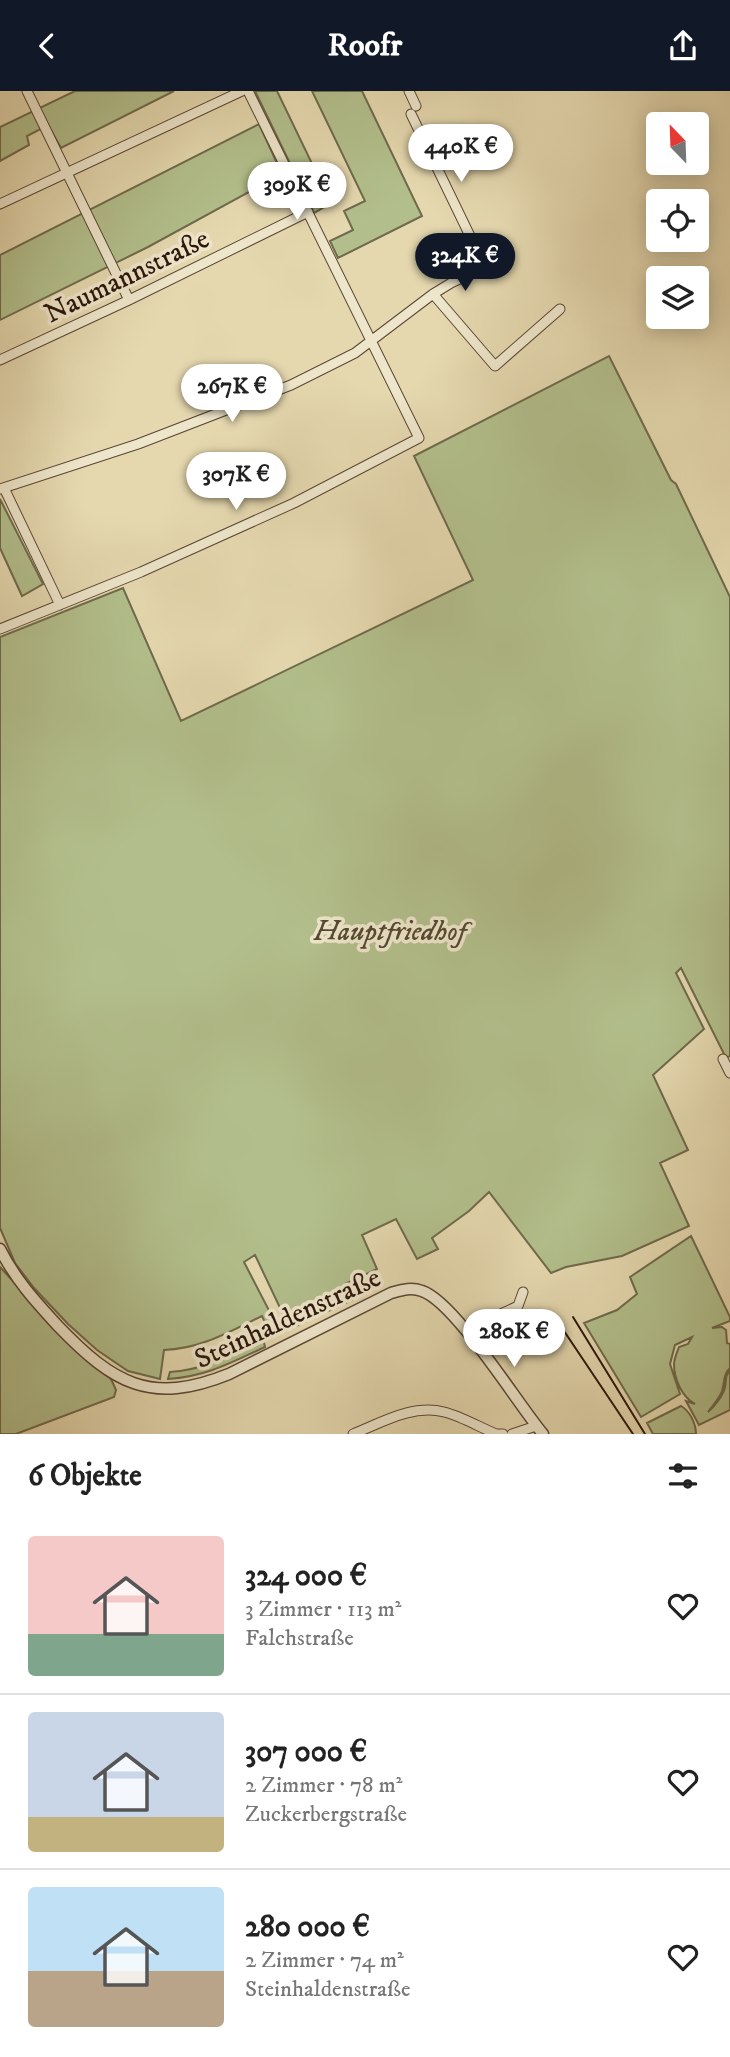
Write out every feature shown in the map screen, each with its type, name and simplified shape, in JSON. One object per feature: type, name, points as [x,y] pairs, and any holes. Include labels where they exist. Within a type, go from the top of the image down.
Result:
[{"type":"street","points":[[27,91],[129,300]]},
{"type":"street","points":[[0,204],[242,91]]},
{"type":"street","points":[[0,629],[138,573],[281,508],[419,438],[248,91]]},
{"type":"street","points":[[60,604],[2,489],[138,445],[267,394],[355,353],[433,294],[485,267],[414,110],[409,91]]},
{"type":"street","name":"Naumannstraße","points":[[0,360],[309,212]]},
{"type":"street","points":[[433,294],[495,366],[559,309]]},
{"type":"street","points":[[723,1059],[730,1073]]},
{"type":"street","name":"Steinhaldenstraße","points":[[0,1249],[29,1295],[89,1357],[124,1380],[149,1387],[176,1389],[207,1383],[391,1293],[408,1288],[422,1290],[434,1296],[466,1330],[540,1430]]},
{"type":"street","points":[[466,1330],[517,1306],[523,1292]]},
{"type":"street","points":[[353,1434],[399,1415],[425,1410],[445,1412],[496,1434],[502,1434]]},
{"type":"street","points":[[513,1434],[540,1430]]},
{"type":"green space","points":[[75,91],[174,91],[61,148],[48,125],[27,136],[29,145],[0,161],[0,127]]},
{"type":"green space","points":[[255,91],[277,91],[331,203],[314,213]]},
{"type":"green space","points":[[312,91],[362,91],[422,216],[338,258],[330,241],[353,230],[344,211],[365,201]]},
{"type":"green space","points":[[259,124],[282,174],[148,247],[0,320],[0,255]]},
{"type":"green space","name":"Hauptfriedhof","points":[[609,356],[671,480],[676,484],[730,597],[730,1056],[726,1058],[681,968],[676,973],[704,1029],[653,1075],[688,1150],[660,1163],[689,1226],[622,1256],[566,1267],[551,1273],[489,1192],[469,1211],[432,1238],[438,1249],[417,1259],[396,1219],[362,1235],[377,1269],[345,1284],[352,1300],[290,1329],[255,1255],[244,1262],[279,1332],[272,1337],[262,1316],[202,1343],[164,1350],[160,1379],[128,1371],[97,1350],[34,1288],[15,1263],[0,1228],[0,637],[123,588],[181,721],[473,580],[414,456]]},
{"type":"green space","points":[[0,499],[43,584],[22,596],[0,548]]},
{"type":"green space","points":[[691,1236],[730,1317],[730,1321],[712,1328],[722,1327],[726,1330],[727,1343],[730,1344],[730,1368],[725,1376],[721,1394],[708,1412],[722,1394],[730,1370],[730,1410],[699,1425],[686,1401],[695,1404],[683,1392],[674,1370],[674,1360],[679,1347],[688,1344],[692,1337],[675,1345],[670,1364],[680,1394],[641,1417],[584,1323],[617,1310],[637,1294],[630,1277]]},
{"type":"green space","points":[[0,1267],[78,1352],[111,1379],[116,1390],[114,1397],[16,1434],[0,1434]]},
{"type":"green space","points":[[260,1335],[265,1347],[207,1372],[168,1379],[170,1372],[204,1366],[256,1343],[253,1336]]},
{"type":"green space","points":[[681,1406],[692,1418],[696,1434],[653,1434],[647,1423]]},
{"type":"tram line","points":[[573,1317],[645,1434]]},
{"type":"tram line","points":[[560,1325],[633,1434]]}]
